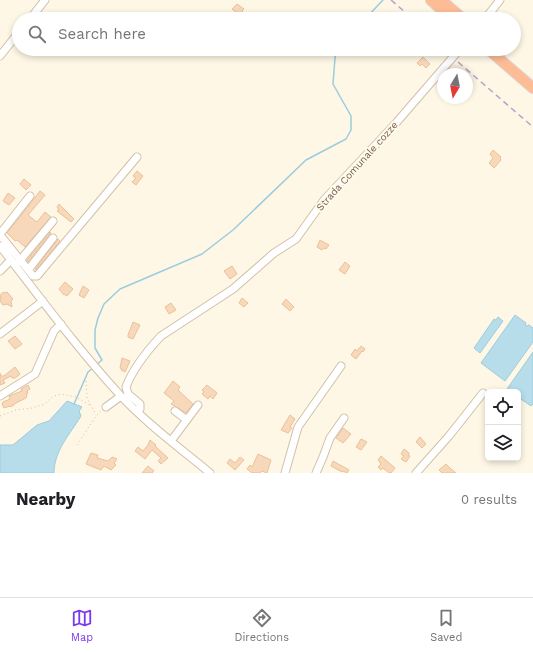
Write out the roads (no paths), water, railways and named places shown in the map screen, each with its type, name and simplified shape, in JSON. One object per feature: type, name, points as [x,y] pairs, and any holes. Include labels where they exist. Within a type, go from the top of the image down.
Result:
[{"type":"highway","points":[[431,0],[445,12]]},
{"type":"highway","points":[[441,0],[455,12]]},
{"type":"highway","points":[[496,56],[533,88]]},
{"type":"highway","points":[[506,56],[533,79]]},
{"type":"street","points":[[36,12],[45,0]]},
{"type":"street","points":[[491,12],[500,0]]},
{"type":"street","points":[[0,56],[12,41]]},
{"type":"street","name":"Strada Comunale cozze","points":[[138,412],[140,409],[140,404],[128,394],[126,387],[144,356],[155,342],[161,336],[233,289],[274,253],[296,239],[324,200],[396,123],[454,56]]},
{"type":"street","points":[[0,246],[33,276],[37,276],[137,157]]},
{"type":"street","points":[[30,196],[0,235],[16,262],[61,324],[91,362],[121,396],[210,473]]},
{"type":"street","points":[[0,271],[16,262],[53,221]]},
{"type":"street","points":[[28,270],[53,238]]},
{"type":"street","points":[[0,334],[43,301]]},
{"type":"street","points":[[0,396],[35,374],[54,331],[61,324]]},
{"type":"street","points":[[285,473],[298,427],[341,366]]},
{"type":"street","points":[[416,473],[449,436],[483,393]]},
{"type":"street","points":[[106,407],[121,396]]},
{"type":"street","points":[[171,440],[198,405]]},
{"type":"street","points":[[175,411],[187,420]]},
{"type":"street","points":[[316,473],[324,457],[330,438],[344,418]]},
{"type":"water","points":[[515,315],[526,323],[525,325],[529,325],[533,328],[533,342],[505,381],[481,363]]},
{"type":"water","points":[[498,317],[503,321],[480,353],[474,348],[494,319],[496,320]]},
{"type":"water","points":[[533,352],[533,404],[531,406],[521,399],[521,389],[507,389]]},
{"type":"water","points":[[67,401],[82,407],[79,411],[81,416],[60,450],[54,473],[0,473],[0,445],[13,445],[37,425],[49,421]]},
{"type":"waterway","points":[[372,12],[383,0]]},
{"type":"waterway","points":[[96,365],[102,360],[95,348],[95,330],[98,318],[104,304],[120,289],[202,254],[233,230],[306,160],[346,139],[351,130],[351,116],[333,84],[335,56]]},
{"type":"waterway","points":[[74,404],[88,372],[93,368]]},
{"type":"railway","points":[[391,0],[405,12]]},
{"type":"railway","points":[[451,56],[533,127]]}]
